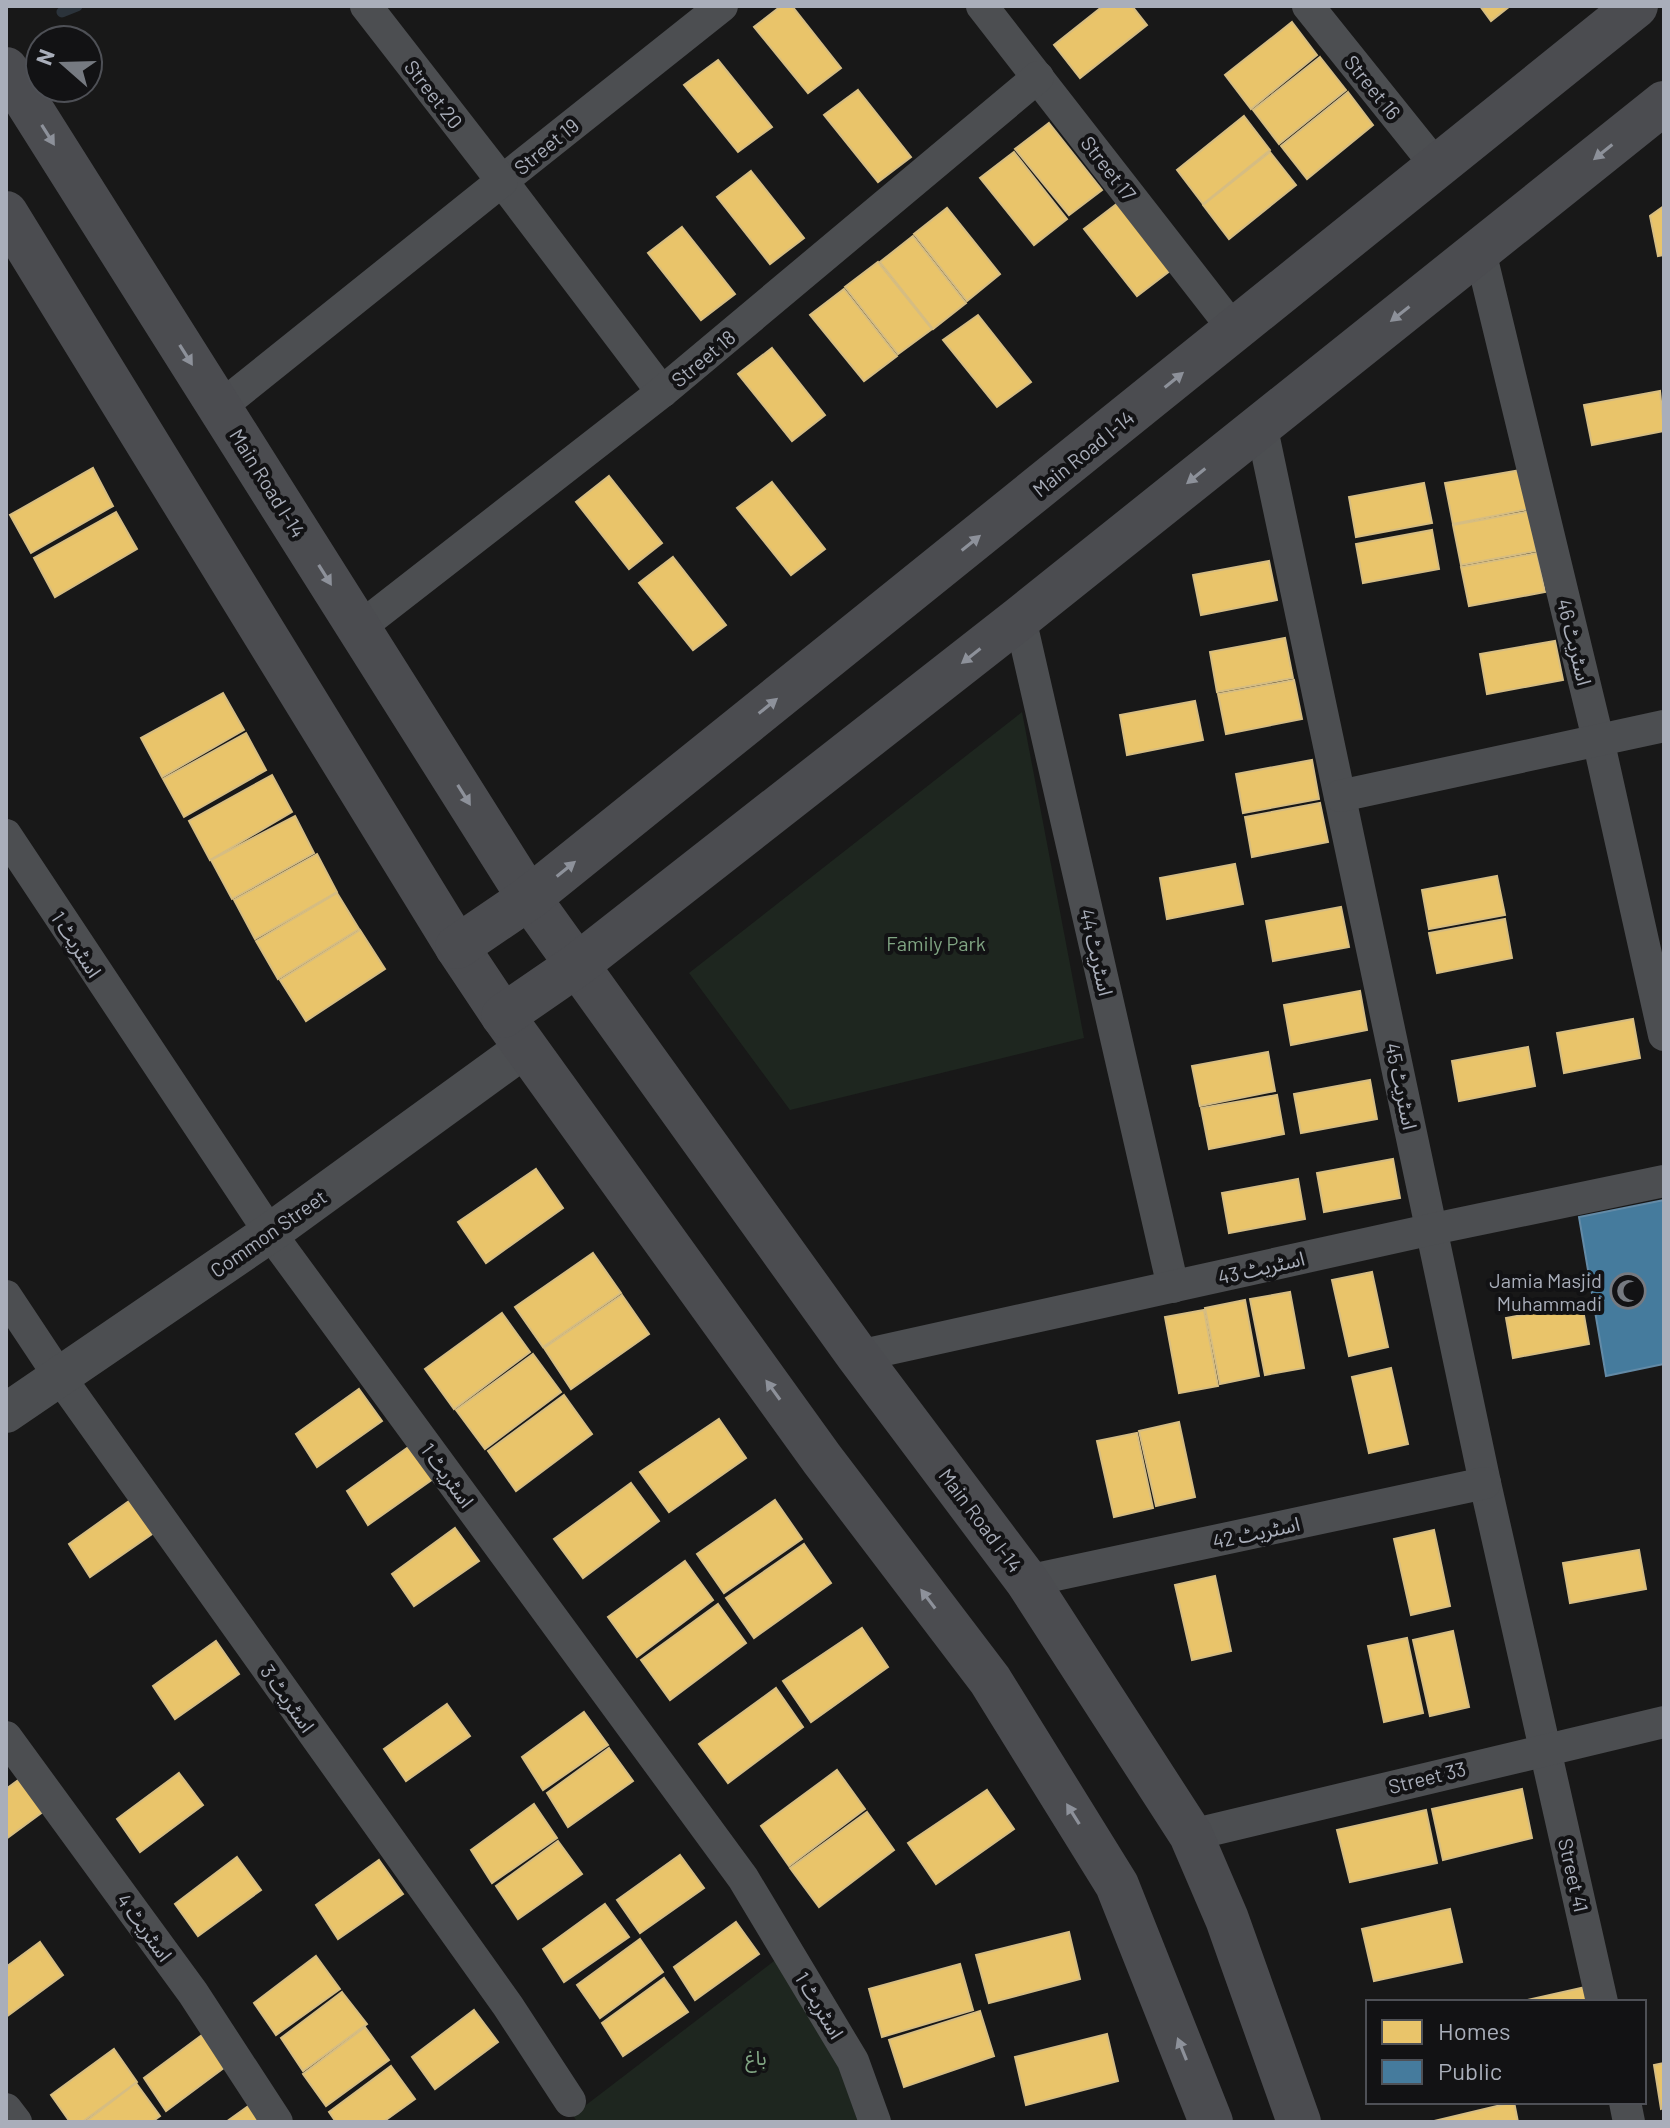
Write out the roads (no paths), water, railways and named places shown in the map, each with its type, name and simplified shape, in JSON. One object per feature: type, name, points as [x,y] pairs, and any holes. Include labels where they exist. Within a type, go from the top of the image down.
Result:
[{"type":"main road","name":"Main Road I-14","points":[[457,947],[529,898],[1438,168],[1632,7]]},
{"type":"main road","name":"Main Road I-14","points":[[6,69],[529,898],[858,1356],[1027,1581],[1191,1835],[1227,1919],[1299,2122]]},
{"type":"main road","points":[[514,1032],[577,965],[1020,618],[1664,103]]},
{"type":"main road","points":[[6,213],[457,947],[514,1032],[822,1459],[990,1680],[1117,1885],[1211,2122]]},
{"type":"street","name":"Street 20","points":[[366,6],[502,181]]},
{"type":"street","name":"Street 17","points":[[982,6],[1235,331]]},
{"type":"street","name":"Street 16","points":[[1308,6],[1438,168]]},
{"type":"street","name":"Street 19","points":[[662,392],[502,181],[705,11]]},
{"type":"street","name":"Street 18","points":[[359,628],[662,392],[1038,77]]},
{"type":"street","points":[[220,407],[502,181]]},
{"type":"street","name":"اسٹریٹ 46","points":[[1480,251],[1598,739],[1664,1035]]},
{"type":"street","name":"اسٹریٹ 45","points":[[1261,424],[1485,1483],[1545,1748]]},
{"type":"street","name":"اسٹریٹ 44","points":[[1020,618],[1173,1287]]},
{"type":"street","points":[[1340,796],[1664,726]]},
{"type":"street","name":"اسٹریٹ 1","points":[[6,835],[270,1233],[743,1878],[853,2061],[875,2122]]},
{"type":"street","name":"Common Street","points":[[6,1413],[270,1233],[514,1032]]},
{"type":"street","name":"اسٹریٹ 43","points":[[858,1356],[1664,1181]]},
{"type":"street","name":"اسٹریٹ 3","points":[[6,1296],[59,1376],[508,2006],[570,2101]]},
{"type":"street","name":"اسٹریٹ 42","points":[[1027,1581],[1485,1483]]},
{"type":"street","name":"Street 33","points":[[1191,1835],[1664,1722]]},
{"type":"street","name":"اسٹریٹ 4","points":[[6,1737],[193,1993],[277,2122]]},
{"type":"street","name":"Street 41","points":[[1545,1748],[1602,2000]]},
{"type":"street","points":[[6,2109],[16,2122]]},
{"type":"waterway","points":[[62,12],[77,6]]},
{"type":"place","name":"Jamia Masjid Muhammadi","points":[[1628,1291]]},
{"type":"park label","name":"Family Park","points":[[936,943]]},
{"type":"park label","name":"باغ","points":[[756,2057]]}]
